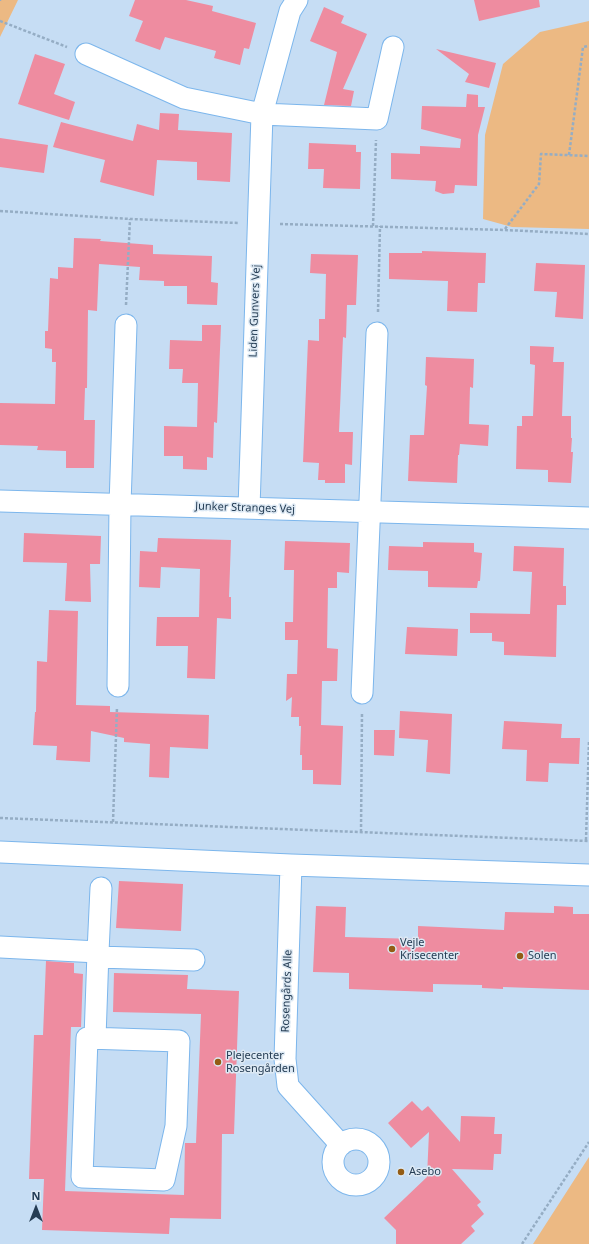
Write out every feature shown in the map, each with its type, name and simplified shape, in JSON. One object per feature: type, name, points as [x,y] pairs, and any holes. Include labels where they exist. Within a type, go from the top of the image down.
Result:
[{"type":"street","name":"Liden Gunvers Vej","points":[[249,508],[262,114],[290,11],[297,0]]},
{"type":"street","points":[[86,54],[184,98],[262,114],[377,119],[393,47]]},
{"type":"street","points":[[118,686],[120,505],[126,324]]},
{"type":"street","points":[[362,693],[378,333]]},
{"type":"street","name":"Junker Stranges Vej","points":[[0,501],[589,518]]},
{"type":"street","points":[[0,852],[291,865],[589,875]]},
{"type":"street","name":"Rosengårds Alle","points":[[291,865],[285,1059],[288,1086],[341,1144]]},
{"type":"street","points":[[95,1038],[101,888]]},
{"type":"street","points":[[0,947],[194,960]]},
{"type":"street","points":[[87,1038],[95,1038],[179,1041],[176,1126],[164,1180],[82,1177],[87,1038]]},
{"type":"path","points":[[0,21],[86,54]]},
{"type":"path","points":[[569,155],[583,47],[589,46]]},
{"type":"path","points":[[372,226],[377,119]]},
{"type":"path","points":[[504,230],[539,184],[541,154],[589,156]]},
{"type":"path","points":[[0,211],[130,220],[380,226],[589,234]]},
{"type":"path","points":[[126,324],[130,220]]},
{"type":"path","points":[[378,333],[380,226]]},
{"type":"path","points":[[113,822],[118,686]]},
{"type":"path","points":[[361,832],[362,693]]},
{"type":"path","points":[[0,818],[587,841],[589,740]]},
{"type":"path","points":[[522,1244],[589,1142]]},
{"type":"shaded area","points":[[0,0],[18,0],[0,37]]},
{"type":"shaded area","points":[[589,21],[589,229],[512,227],[483,219],[485,135],[503,64],[540,32]]},
{"type":"shaded area","points":[[589,1157],[589,1244],[533,1244]]},
{"type":"building","points":[[135,0],[186,0],[213,6],[212,11],[256,23],[249,49],[244,48],[240,65],[214,58],[216,51],[165,37],[160,50],[135,41],[143,21],[129,16]]},
{"type":"building","points":[[474,0],[539,0],[540,7],[479,21]]},
{"type":"building","points":[[324,7],[344,16],[341,23],[367,34],[343,89],[354,91],[351,106],[324,105],[337,52],[310,41]]},
{"type":"building","points":[[436,49],[496,63],[489,88],[465,82],[469,74]]},
{"type":"building","points":[[35,54],[65,64],[54,94],[75,102],[69,120],[18,104]]},
{"type":"building","points":[[467,94],[478,95],[478,107],[485,107],[478,135],[477,186],[455,185],[454,193],[443,194],[435,191],[436,181],[391,179],[391,153],[420,154],[420,146],[460,148],[461,139],[421,129],[422,106],[466,107]]},
{"type":"building","points":[[160,113],[179,114],[178,130],[232,133],[230,182],[197,180],[197,162],[157,160],[154,196],[100,182],[105,160],[53,147],[61,122],[133,141],[137,124],[159,130]]},
{"type":"building","points":[[0,138],[48,145],[44,173],[0,167]]},
{"type":"building","points":[[309,143],[356,145],[356,152],[361,152],[360,189],[323,188],[324,169],[308,169]]},
{"type":"building","points":[[74,238],[101,239],[100,241],[153,245],[153,254],[212,256],[211,282],[218,283],[217,305],[187,304],[187,286],[164,286],[164,281],[139,280],[140,267],[99,264],[97,311],[88,310],[87,388],[85,388],[84,420],[95,420],[94,468],[66,468],[66,451],[37,450],[38,446],[0,445],[0,403],[55,404],[56,362],[52,362],[52,349],[45,348],[45,331],[48,331],[50,278],[58,279],[58,267],[73,268]]},
{"type":"building","points":[[422,251],[486,253],[485,283],[478,283],[477,312],[447,311],[448,281],[389,279],[389,253],[422,253]]},
{"type":"building","points":[[311,254],[358,255],[356,305],[347,305],[346,338],[343,337],[339,432],[353,432],[352,465],[345,464],[345,483],[325,483],[325,480],[318,480],[319,463],[303,462],[308,340],[319,341],[319,319],[325,319],[326,274],[310,273]]},
{"type":"building","points":[[536,263],[585,265],[583,319],[555,317],[557,292],[534,291]]},
{"type":"building","points":[[202,325],[221,325],[217,423],[214,422],[213,458],[207,457],[207,470],[183,469],[183,456],[164,456],[164,426],[197,427],[198,383],[182,383],[183,369],[169,369],[170,340],[202,341]]},
{"type":"building","points":[[530,346],[554,347],[553,362],[564,362],[562,416],[571,416],[571,452],[573,452],[571,483],[548,482],[548,470],[516,469],[517,426],[522,426],[522,416],[533,416],[535,365],[530,364]]},
{"type":"building","points":[[426,357],[474,359],[473,388],[470,387],[469,424],[489,425],[488,446],[460,444],[457,483],[408,481],[410,435],[424,435],[427,386],[425,385]]},
{"type":"building","points":[[24,533],[101,536],[100,564],[90,564],[91,602],[65,601],[67,563],[23,562]]},
{"type":"building","points":[[158,538],[231,540],[229,597],[231,597],[231,619],[217,618],[215,679],[187,678],[188,646],[156,646],[157,617],[199,617],[200,569],[161,567],[160,588],[139,587],[140,551],[157,552]]},
{"type":"building","points":[[285,541],[350,543],[349,573],[337,572],[337,588],[328,588],[327,648],[338,649],[337,681],[322,681],[321,725],[343,726],[341,785],[313,784],[313,770],[302,770],[302,755],[300,755],[301,726],[299,726],[299,717],[291,717],[292,697],[286,701],[287,674],[297,674],[298,640],[285,640],[285,622],[293,622],[294,570],[284,570]]},
{"type":"building","points":[[423,542],[474,543],[474,552],[482,553],[480,581],[478,581],[477,588],[428,587],[428,571],[388,570],[389,546],[423,547]]},
{"type":"building","points":[[514,546],[564,548],[563,586],[566,586],[566,605],[557,605],[556,657],[504,655],[504,642],[492,641],[492,633],[470,633],[470,613],[530,614],[532,572],[513,571]]},
{"type":"building","points":[[49,610],[78,611],[76,705],[110,706],[110,712],[209,715],[208,749],[170,747],[169,778],[149,777],[150,744],[124,742],[124,738],[91,731],[90,762],[56,760],[57,746],[33,745],[36,712],[37,661],[47,662]]},
{"type":"building","points":[[407,627],[458,629],[457,656],[405,654]]},
{"type":"building","points":[[400,711],[452,714],[450,774],[426,772],[428,740],[399,738]]},
{"type":"building","points":[[504,721],[562,724],[561,738],[580,738],[579,764],[549,763],[548,782],[526,781],[527,750],[502,749]]},
{"type":"building","points":[[374,730],[395,730],[394,756],[374,755]]},
{"type":"building","points":[[119,881],[183,884],[181,931],[116,928]]},
{"type":"building","points":[[316,906],[346,907],[345,937],[418,939],[418,926],[504,930],[505,912],[554,913],[554,906],[573,907],[573,914],[589,914],[589,990],[503,987],[503,989],[482,988],[482,985],[433,984],[433,992],[349,989],[349,973],[313,972]]},
{"type":"building","points":[[46,961],[74,963],[74,973],[83,974],[81,1027],[71,1027],[65,1191],[184,1195],[185,1143],[196,1143],[201,1014],[113,1012],[114,973],[188,975],[187,989],[239,991],[234,1134],[222,1134],[221,1219],[170,1218],[169,1234],[42,1230],[44,1179],[29,1179],[34,1035],[43,1035]]},
{"type":"building","points":[[412,1101],[422,1111],[428,1106],[460,1142],[461,1116],[495,1117],[494,1134],[502,1134],[501,1154],[494,1154],[493,1170],[452,1169],[481,1202],[477,1205],[484,1214],[471,1226],[475,1231],[461,1244],[396,1244],[396,1230],[384,1218],[427,1177],[429,1132],[411,1148],[388,1123]]},
{"type":"place","name":"Vejle Krisecenter","points":[[392,949]]},
{"type":"place","name":"Solen","points":[[520,956]]},
{"type":"place","name":"Plejecenter Rosengården","points":[[218,1062]]},
{"type":"place","name":"Asebo","points":[[401,1172]]}]
